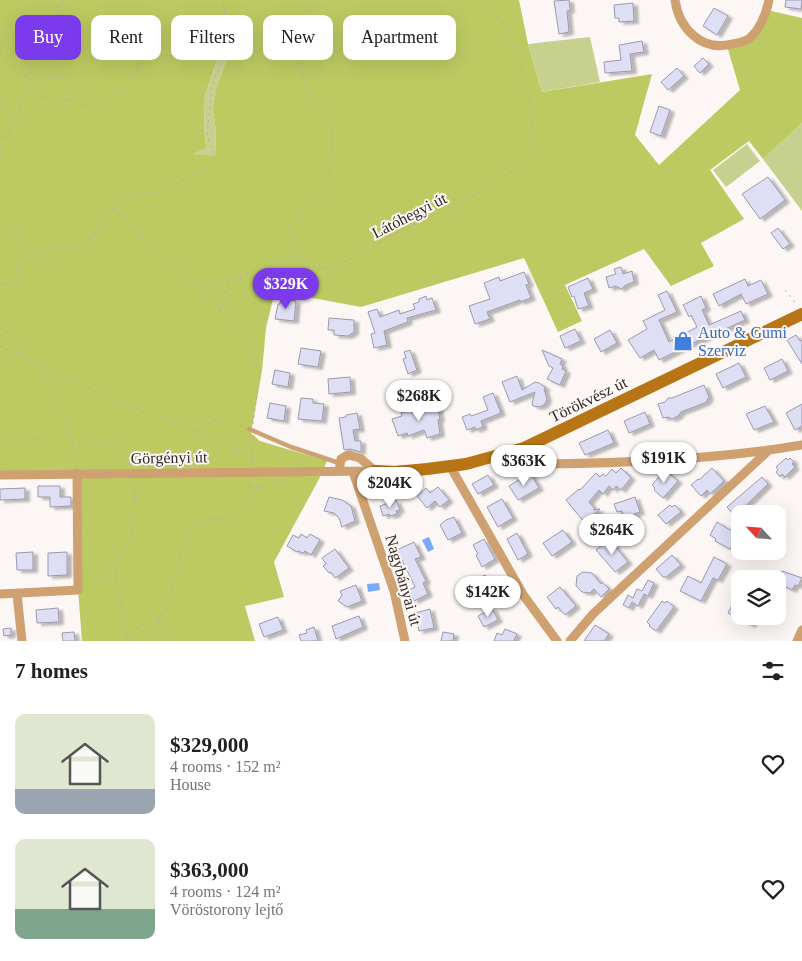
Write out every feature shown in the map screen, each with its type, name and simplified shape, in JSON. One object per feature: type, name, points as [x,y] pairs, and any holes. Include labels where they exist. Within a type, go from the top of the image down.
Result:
[{"type":"street","points":[[675,0],[681,22],[690,33],[705,43],[722,46],[749,39],[764,20],[769,0]]},
{"type":"street","name":"Törökvész út","points":[[339,467],[353,472],[419,470],[486,459],[528,446],[801,311]]},
{"type":"street","points":[[528,446],[540,460],[549,464],[637,463],[802,445]]},
{"type":"street","points":[[570,641],[593,614],[769,450]]},
{"type":"street","points":[[339,467],[341,459],[348,455],[360,458],[375,471]]},
{"type":"street","points":[[450,466],[524,596],[557,641]]},
{"type":"street","name":"Görgényi út","points":[[0,474],[255,471],[339,467]]},
{"type":"street","name":"Nagybányai út","points":[[353,472],[394,592],[406,641]]},
{"type":"street","points":[[0,594],[78,590],[77,473]]},
{"type":"street","points":[[17,594],[22,641]]},
{"type":"street","points":[[797,641],[802,630]]},
{"type":"lane","name":"Törökvész út","points":[[249,429],[339,467]]},
{"type":"path","points":[[0,56],[2,40],[10,24],[21,23],[34,16],[41,22],[49,24],[55,21],[58,6],[66,0]]},
{"type":"path","points":[[137,71],[143,48],[145,24],[156,18],[167,0]]},
{"type":"path","points":[[223,0],[225,15]]},
{"type":"path","points":[[0,346],[108,398],[198,432],[252,456],[249,429],[253,424],[260,373],[260,368],[253,358],[254,342],[202,296],[200,292],[206,288],[288,259],[299,259],[297,245],[290,228],[293,220],[326,189],[333,129],[327,117],[309,95],[305,82],[300,36],[302,25],[312,0]]},
{"type":"path","name":"Látóhegyi út","points":[[299,259],[310,267],[322,268],[331,267],[354,258],[395,233],[490,186],[508,174],[527,156],[534,137],[525,81],[507,30],[496,13],[484,0]]},
{"type":"path","points":[[0,138],[8,136],[10,125],[22,104],[21,95],[26,91],[27,73],[34,72],[43,76],[64,76],[75,85],[82,98],[95,108],[100,107],[110,94],[120,94],[129,77],[137,71],[147,55],[153,52],[171,56]]},
{"type":"path","points":[[0,227],[7,221],[10,222],[29,246],[46,253],[48,250],[58,248],[76,249],[88,239],[94,237],[96,231],[102,226],[103,219],[110,214],[122,199],[134,196],[139,192],[160,192],[208,167],[213,160],[213,150],[207,136],[212,86],[222,60]]},
{"type":"path","points":[[26,91],[38,98],[45,97],[69,102],[76,99],[83,106],[90,104]]},
{"type":"path","points":[[0,95],[0,103],[6,106],[22,104]]},
{"type":"path","points":[[0,146],[2,148],[0,155]]},
{"type":"path","points":[[114,207],[122,217],[154,246],[194,281],[206,288]]},
{"type":"path","points":[[0,284],[6,285],[18,279],[20,264],[26,253],[41,262],[46,260],[52,262],[57,257],[58,248]]},
{"type":"path","points":[[226,292],[245,275]]},
{"type":"path","points":[[220,312],[229,281]]},
{"type":"path","points":[[785,290],[801,311]]},
{"type":"path","points":[[0,329],[10,334],[25,359]]},
{"type":"path","points":[[39,365],[50,382],[55,402],[68,428],[77,473]]},
{"type":"path","points":[[198,432],[207,423],[224,420],[249,429]]},
{"type":"path","points":[[0,443],[10,445],[68,428]]},
{"type":"path","points":[[72,442],[113,446],[136,473],[131,542],[114,566],[102,577],[85,575],[78,568]]},
{"type":"path","points":[[132,641],[135,629],[148,621],[154,625],[162,617],[172,592],[173,580],[183,548],[189,538],[205,522],[231,516],[237,512],[247,495],[255,471]]},
{"type":"path","points":[[250,487],[288,484]]},
{"type":"path","points":[[114,566],[128,641]]},
{"type":"path","points":[[158,621],[167,641]]},
{"type":"green space","points":[[0,0],[519,0],[528,44],[542,92],[652,74],[635,135],[659,165],[740,90],[727,46],[745,41],[767,10],[802,18],[802,123],[763,159],[749,141],[710,170],[744,219],[701,243],[714,266],[671,286],[644,249],[565,285],[582,321],[558,332],[524,258],[361,307],[275,291],[266,328],[262,371],[251,433],[260,441],[327,461],[274,562],[284,597],[245,606],[255,641],[82,641],[78,590],[77,474],[0,475]],"holes":[[[171,15],[253,15],[253,60],[228,60],[217,86],[213,110],[216,132],[215,156],[193,154],[206,148],[204,125],[205,95],[217,60],[171,60]]]},
{"type":"green space","points":[[590,37],[600,82],[542,92],[528,44]]},
{"type":"green space","points":[[217,60],[229,60],[213,110],[216,132],[215,157],[192,154],[206,148],[204,125],[205,95]]},
{"type":"green space","points":[[802,123],[802,211],[763,159]]},
{"type":"green space","points":[[747,144],[760,161],[726,187],[713,170]]},
{"type":"water","points":[[429,537],[434,549],[428,552],[422,540]]},
{"type":"water","points":[[379,583],[380,590],[368,592],[367,584]]},
{"type":"building","points":[[569,0],[570,10],[567,11],[569,32],[559,34],[554,1]]},
{"type":"building","points":[[786,0],[802,0],[801,9],[785,7]]},
{"type":"building","points":[[633,3],[634,21],[619,22],[619,18],[615,18],[614,5]]},
{"type":"building","points":[[714,8],[728,16],[717,35],[703,26]]},
{"type":"building","points":[[642,41],[644,52],[630,54],[632,71],[605,73],[604,62],[621,60],[619,45]]},
{"type":"building","points":[[703,58],[709,64],[700,73],[694,66]]},
{"type":"building","points":[[677,68],[684,76],[668,90],[661,82]]},
{"type":"building","points":[[659,106],[670,110],[661,136],[650,132]]},
{"type":"building","points":[[768,177],[785,200],[760,219],[742,194]]},
{"type":"building","points":[[778,228],[790,244],[783,249],[771,233]]},
{"type":"building","points":[[621,267],[623,274],[632,271],[634,282],[621,289],[616,286],[609,288],[606,277],[616,274],[614,269]]},
{"type":"building","points":[[524,272],[529,284],[526,285],[531,298],[487,312],[490,319],[475,324],[469,306],[490,299],[484,283],[499,277],[500,281]]},
{"type":"building","points":[[588,278],[593,289],[584,293],[589,306],[578,309],[574,296],[572,297],[568,287]]},
{"type":"building","points":[[745,279],[748,286],[761,280],[768,294],[746,304],[741,294],[719,306],[713,294]]},
{"type":"building","points":[[667,291],[677,312],[659,320],[669,342],[697,327],[683,305],[701,296],[706,308],[702,310],[709,325],[741,311],[745,320],[659,360],[654,350],[640,358],[628,340],[647,329],[643,321],[665,310],[658,295]]},
{"type":"building","points":[[426,296],[427,300],[432,298],[436,310],[407,318],[408,322],[384,331],[387,345],[374,348],[371,334],[375,333],[368,312],[377,309],[380,317],[399,310],[400,314],[415,309],[413,304]]},
{"type":"building","points":[[281,299],[296,301],[294,321],[275,319]]},
{"type":"building","points":[[329,318],[354,320],[354,332],[348,336],[334,335],[334,330],[328,330]]},
{"type":"building","points":[[575,329],[581,341],[565,348],[560,336]]},
{"type":"building","points":[[610,330],[617,343],[601,352],[594,339]]},
{"type":"building","points":[[796,335],[800,341],[802,340],[802,364],[787,340]]},
{"type":"building","points":[[301,348],[321,351],[318,367],[298,364]]},
{"type":"building","points":[[410,350],[417,370],[408,374],[403,359],[406,358],[404,352]]},
{"type":"building","points":[[542,350],[562,359],[560,364],[563,366],[562,369],[566,371],[560,385],[547,379],[553,368],[549,366]]},
{"type":"building","points":[[782,359],[788,371],[770,380],[764,368]]},
{"type":"building","points":[[739,363],[746,377],[723,388],[716,374]]},
{"type":"building","points":[[275,370],[290,373],[288,387],[272,384]]},
{"type":"building","points":[[517,376],[522,390],[535,382],[546,388],[544,389],[547,399],[545,404],[540,407],[533,406],[535,392],[510,402],[502,382]]},
{"type":"building","points":[[350,377],[351,392],[329,394],[328,379]]},
{"type":"building","points":[[704,385],[709,397],[707,402],[681,412],[672,419],[668,417],[663,418],[658,404],[665,402],[668,398]]},
{"type":"building","points":[[493,393],[501,413],[481,421],[483,427],[467,430],[462,417],[488,410],[483,397]]},
{"type":"building","points":[[301,398],[313,399],[313,403],[324,404],[322,421],[298,419]]},
{"type":"building","points":[[270,403],[286,406],[284,421],[267,418]]},
{"type":"building","points":[[437,404],[440,434],[427,438],[424,430],[408,436],[407,433],[398,436],[392,419],[402,416],[401,413],[411,410],[412,413]]},
{"type":"building","points":[[802,404],[802,426],[795,430],[786,413]]},
{"type":"building","points":[[765,406],[774,422],[754,430],[746,414]]},
{"type":"building","points":[[645,412],[650,424],[629,433],[624,421]]},
{"type":"building","points":[[357,413],[360,429],[353,430],[355,441],[361,441],[361,452],[350,449],[344,450],[339,418]]},
{"type":"building","points":[[608,430],[614,443],[585,455],[579,443]]},
{"type":"building","points":[[786,458],[788,460],[790,458],[794,462],[792,464],[795,467],[785,477],[782,474],[780,477],[776,472],[778,470],[776,467]]},
{"type":"building","points":[[621,468],[631,478],[621,490],[616,486],[613,490],[609,486],[603,494],[599,490],[589,502],[595,509],[593,510],[600,509],[584,522],[566,500],[580,490],[596,473],[600,477],[603,474],[606,476],[612,469],[616,473]]},
{"type":"building","points":[[712,468],[724,481],[710,494],[707,490],[701,496],[691,485]]},
{"type":"building","points":[[665,470],[678,481],[663,498],[654,490],[655,488],[652,485]]},
{"type":"building","points":[[530,473],[539,488],[518,500],[509,486]]},
{"type":"building","points":[[488,475],[494,485],[478,494],[472,484]]},
{"type":"building","points":[[762,477],[768,484],[746,505],[731,505],[731,512],[727,507]]},
{"type":"building","points":[[38,486],[60,486],[60,497],[71,497],[71,506],[50,507],[50,497],[38,497]]},
{"type":"building","points":[[438,487],[449,500],[440,507],[435,501],[427,508],[417,496],[426,488],[430,493]]},
{"type":"building","points":[[25,488],[25,499],[0,500],[0,489]]},
{"type":"building","points":[[329,497],[342,500],[351,506],[355,521],[342,527],[339,518],[334,513],[324,511]]},
{"type":"building","points":[[635,497],[640,512],[634,514],[636,520],[626,523],[622,511],[617,512],[614,504]]},
{"type":"building","points":[[502,499],[513,518],[498,527],[487,507]]},
{"type":"building","points":[[396,500],[400,510],[396,511],[397,514],[383,516],[380,506]]},
{"type":"building","points":[[670,505],[672,507],[675,505],[681,512],[666,524],[658,515]]},
{"type":"building","points":[[454,517],[462,533],[448,540],[440,525]]},
{"type":"building","points":[[717,522],[731,531],[731,548],[730,549],[715,541],[716,539],[710,535]]},
{"type":"building","points":[[563,530],[572,542],[552,556],[543,543]]},
{"type":"building","points":[[517,533],[528,554],[518,560],[507,539]]},
{"type":"building","points":[[301,534],[307,538],[310,534],[320,540],[311,555],[305,551],[303,553],[297,552],[287,546],[293,535],[299,538]]},
{"type":"building","points":[[484,539],[495,559],[482,567],[473,545]]},
{"type":"building","points":[[609,539],[628,562],[615,572],[596,550]]},
{"type":"building","points":[[414,542],[421,557],[415,559],[426,581],[423,583],[428,594],[414,601],[409,590],[415,587],[397,550]]},
{"type":"building","points":[[335,549],[349,568],[335,578],[323,566],[326,564],[322,558]]},
{"type":"building","points":[[33,552],[33,570],[17,570],[16,553]]},
{"type":"building","points":[[67,552],[67,575],[48,576],[48,553]]},
{"type":"building","points":[[672,555],[681,565],[666,577],[663,577],[656,569]]},
{"type":"building","points":[[714,557],[727,564],[718,580],[713,578],[701,601],[680,591],[688,576],[701,583]]},
{"type":"building","points":[[583,572],[592,573],[601,584],[602,582],[609,589],[601,597],[594,589],[590,593],[582,592],[576,586],[577,576]]},
{"type":"building","points":[[786,572],[802,578],[798,586],[795,585],[792,590],[786,587]]},
{"type":"building","points":[[485,575],[491,585],[485,588],[487,590],[476,599],[477,601],[470,605],[464,593],[469,590],[467,588]]},
{"type":"building","points":[[648,580],[654,583],[648,596],[644,594],[638,606],[632,602],[629,608],[623,605],[628,595],[633,598],[637,589],[642,591]]},
{"type":"building","points":[[356,585],[362,601],[347,607],[338,601],[342,595],[340,591]]},
{"type":"building","points":[[560,587],[576,606],[565,615],[558,607],[556,609],[547,597]]},
{"type":"building","points":[[662,601],[665,603],[667,601],[674,607],[656,631],[647,622]]},
{"type":"building","points":[[58,608],[59,622],[37,623],[36,610]]},
{"type":"building","points":[[492,608],[498,620],[484,627],[478,616]]},
{"type":"building","points":[[430,609],[434,628],[419,631],[415,613]]},
{"type":"building","points":[[359,616],[363,627],[336,639],[332,626]]},
{"type":"building","points":[[278,617],[283,630],[264,637],[259,624]]},
{"type":"building","points":[[595,625],[609,634],[604,641],[584,641]]},
{"type":"building","points":[[314,627],[318,641],[301,641],[299,635],[307,633],[306,630]]},
{"type":"building","points":[[11,628],[11,635],[4,636],[3,629]]},
{"type":"building","points":[[505,629],[517,634],[514,640],[516,641],[494,641],[497,633],[502,635]]},
{"type":"building","points":[[74,632],[75,641],[63,641],[62,633]]},
{"type":"building","points":[[443,632],[454,634],[453,641],[441,641]]},
{"type":"place","name":"Auto & Gumi Szerviz","points":[[683,341]]}]
